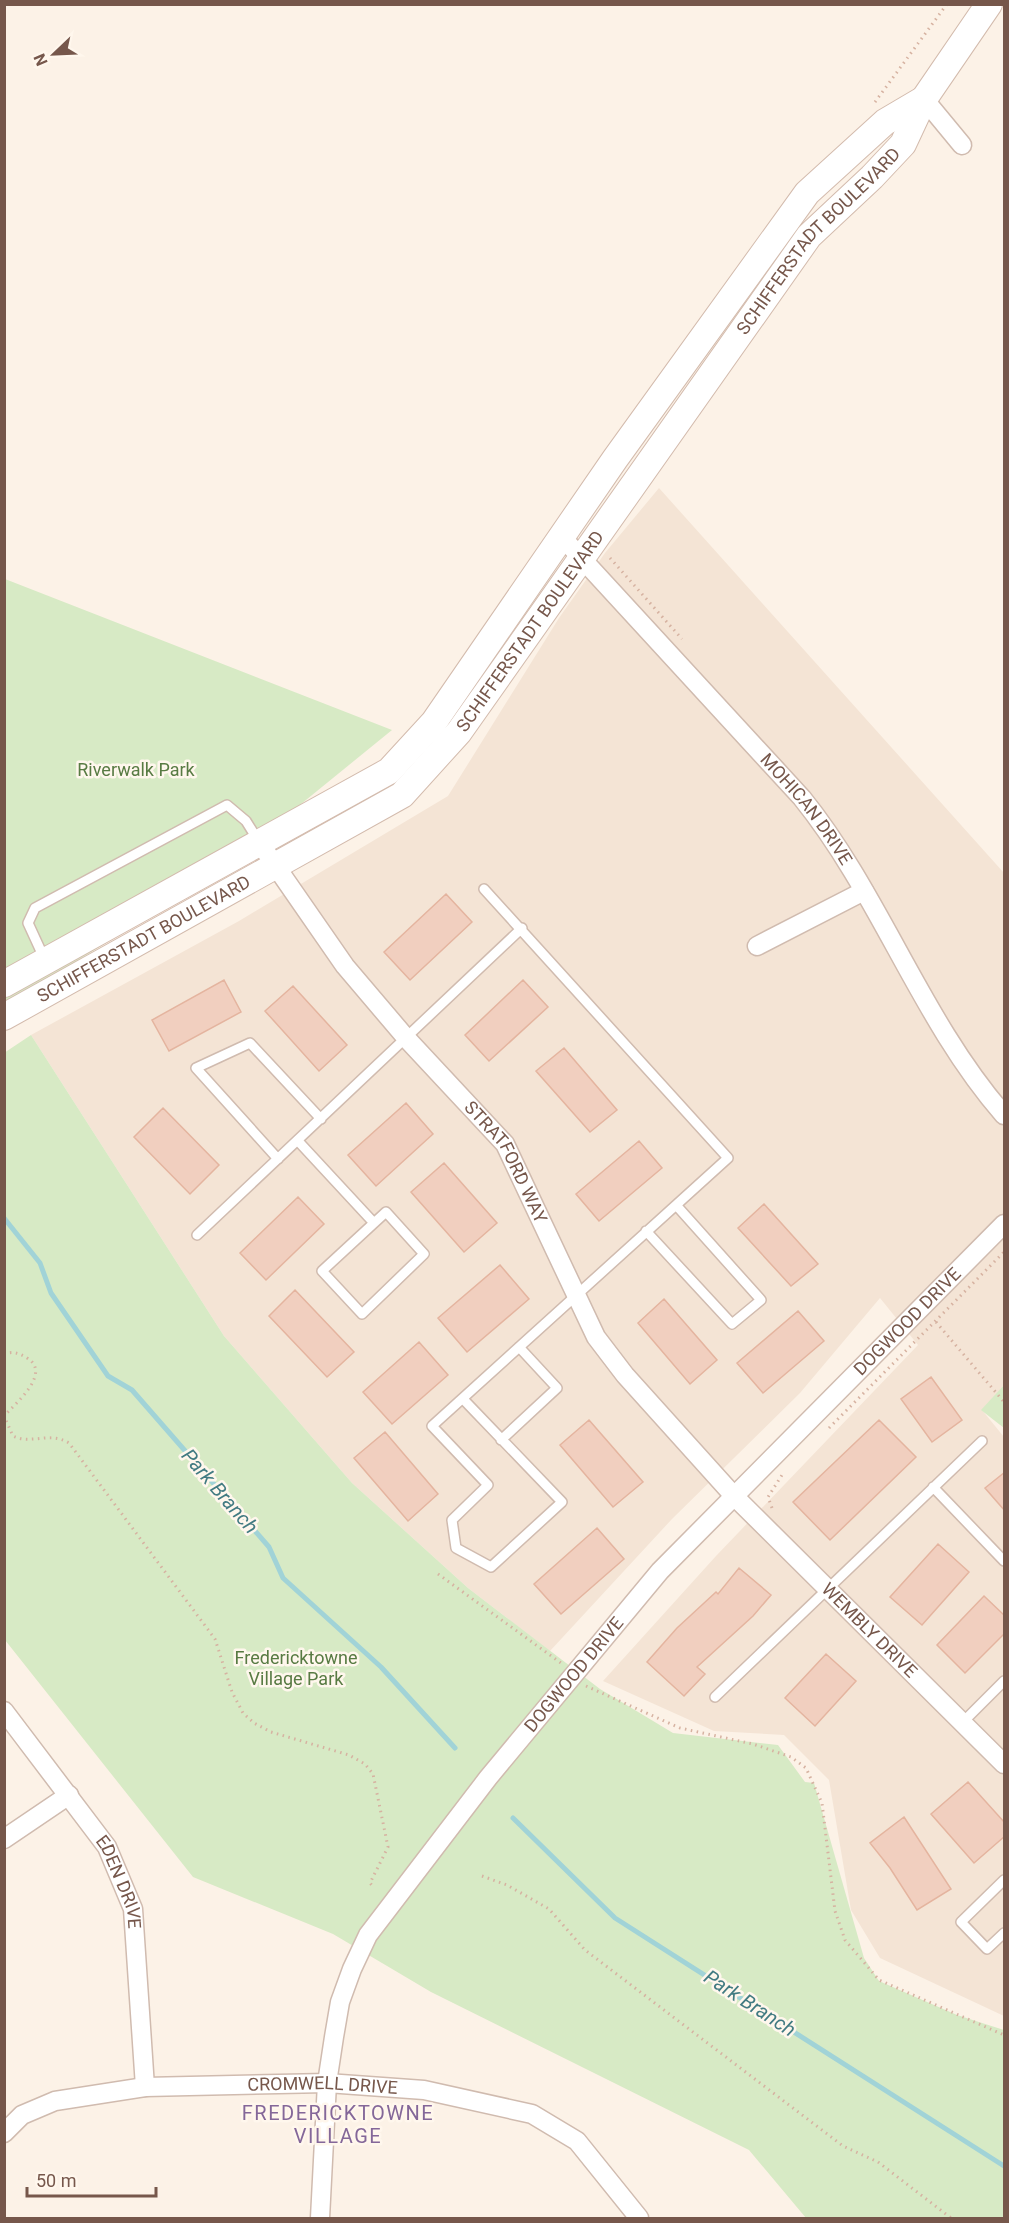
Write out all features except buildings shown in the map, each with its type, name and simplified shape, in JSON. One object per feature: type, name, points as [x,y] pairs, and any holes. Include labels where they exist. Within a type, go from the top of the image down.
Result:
[{"type":"main road","name":"SCHIFFERSTADT BOULEVARD","points":[[4,1017],[402,795],[422,775],[459,732],[808,237],[872,177],[903,144],[924,99],[989,4]]},
{"type":"main road","name":"SCHIFFERSTADT BOULEVARD","points":[[4,984],[389,771],[434,722],[562,537],[807,194],[885,122],[924,99]]},
{"type":"street","points":[[924,99],[962,145]]},
{"type":"street","name":"MOHICAN DRIVE","points":[[562,537],[802,798],[830,833],[954,1046],[1005,1115]]},
{"type":"street","name":"STRATFORD WAY","points":[[259,842],[278,866],[345,966],[407,1039],[505,1144],[596,1337],[625,1376],[734,1496]]},
{"type":"street","points":[[757,946],[864,891]]},
{"type":"street","name":"DOGWOOD DRIVE","points":[[320,2218],[327,2083],[340,2002],[368,1935],[444,1834],[573,1674],[660,1571],[1005,1224]]},
{"type":"street","name":"WEMBLY DRIVE","points":[[734,1496],[1005,1764]]},
{"type":"street","name":"EDEN DRIVE","points":[[4,1711],[107,1847],[133,1909],[145,2087]]},
{"type":"street","points":[[4,1839],[69,1795]]},
{"type":"street","name":"CROMWELL DRIVE","points":[[4,2133],[22,2115],[55,2102],[145,2087],[327,2083],[424,2090],[532,2114],[577,2141],[639,2218]]},
{"type":"lane","points":[[45,961],[28,923],[35,908],[227,805],[246,821],[259,842]]},
{"type":"lane","points":[[463,1399],[562,1502],[491,1568],[456,1548],[452,1520],[488,1485],[432,1426],[728,1158],[522,928],[484,889]]},
{"type":"lane","points":[[197,1235],[522,928]]},
{"type":"lane","points":[[278,1159],[196,1068],[250,1043],[321,1119]]},
{"type":"lane","points":[[297,1141],[374,1223]]},
{"type":"lane","points":[[646,1231],[732,1324],[761,1300],[676,1205]]},
{"type":"lane","points":[[386,1212],[424,1254],[362,1314],[322,1271],[374,1223],[386,1212]]},
{"type":"lane","points":[[501,1440],[557,1388],[519,1347]]},
{"type":"lane","points":[[715,1696],[982,1441]]},
{"type":"lane","points":[[933,1487],[1005,1561]]},
{"type":"lane","points":[[962,1723],[1005,1681]]},
{"type":"lane","points":[[1005,1880],[961,1922],[987,1949],[1005,1933]]},
{"type":"path","points":[[824,1433],[1005,1252]]},
{"type":"path","points":[[936,1322],[1005,1402]]},
{"type":"path","points":[[4,1354],[14,1352],[26,1356],[32,1361],[36,1371],[32,1385],[4,1416],[13,1436],[22,1440],[46,1437],[61,1439],[69,1443],[215,1639],[226,1676],[243,1713],[271,1732],[349,1755],[365,1764],[373,1774],[388,1847],[370,1882],[374,1888]]},
{"type":"path","points":[[774,1512],[768,1497],[772,1488],[790,1467]]},
{"type":"path","points":[[438,1575],[553,1656],[588,1688],[680,1728],[753,1744],[791,1757],[806,1768],[822,1803],[836,1911],[845,1940],[879,1980],[1005,2035]]},
{"type":"path","points":[[482,1876],[507,1885],[549,1910],[585,1950],[633,1989],[843,2146],[878,2162],[951,2218]]},
{"type":"shaded area","points":[[659,488],[1004,873],[1004,1385],[982,1410],[1004,1437],[1004,2016],[880,1958],[851,1910],[829,1780],[784,1735],[714,1731],[603,1681],[716,1556],[918,1345],[880,1298],[800,1393],[672,1519],[550,1651],[468,1588],[352,1483],[224,1336],[31,1035],[239,921],[448,796],[559,618],[605,553]]},
{"type":"green space","name":"Riverwalk Park","points":[[5,579],[392,730],[204,883],[5,1005]]},
{"type":"green space","name":"Fredericktowne Village Park","points":[[31,1035],[224,1336],[352,1483],[468,1588],[600,1689],[673,1733],[778,1745],[805,1782],[814,1783],[864,1958],[879,1981],[957,2015],[1004,2030],[1004,2218],[806,2218],[749,2150],[431,1992],[333,1934],[193,1877],[5,1640],[4,1053]]},
{"type":"green space","points":[[1004,1385],[1004,1428],[981,1410]]},
{"type":"waterway","name":"Park Branch","points":[[4,1218],[40,1263],[51,1293],[108,1376],[132,1390],[269,1547],[283,1578],[381,1667],[455,1748]]},
{"type":"waterway","name":"Park Branch","points":[[513,1818],[615,1918],[1004,2166]]},
{"type":"district","name":"FREDERICKTOWNE VILLAGE","points":[[338,2124]]}]
